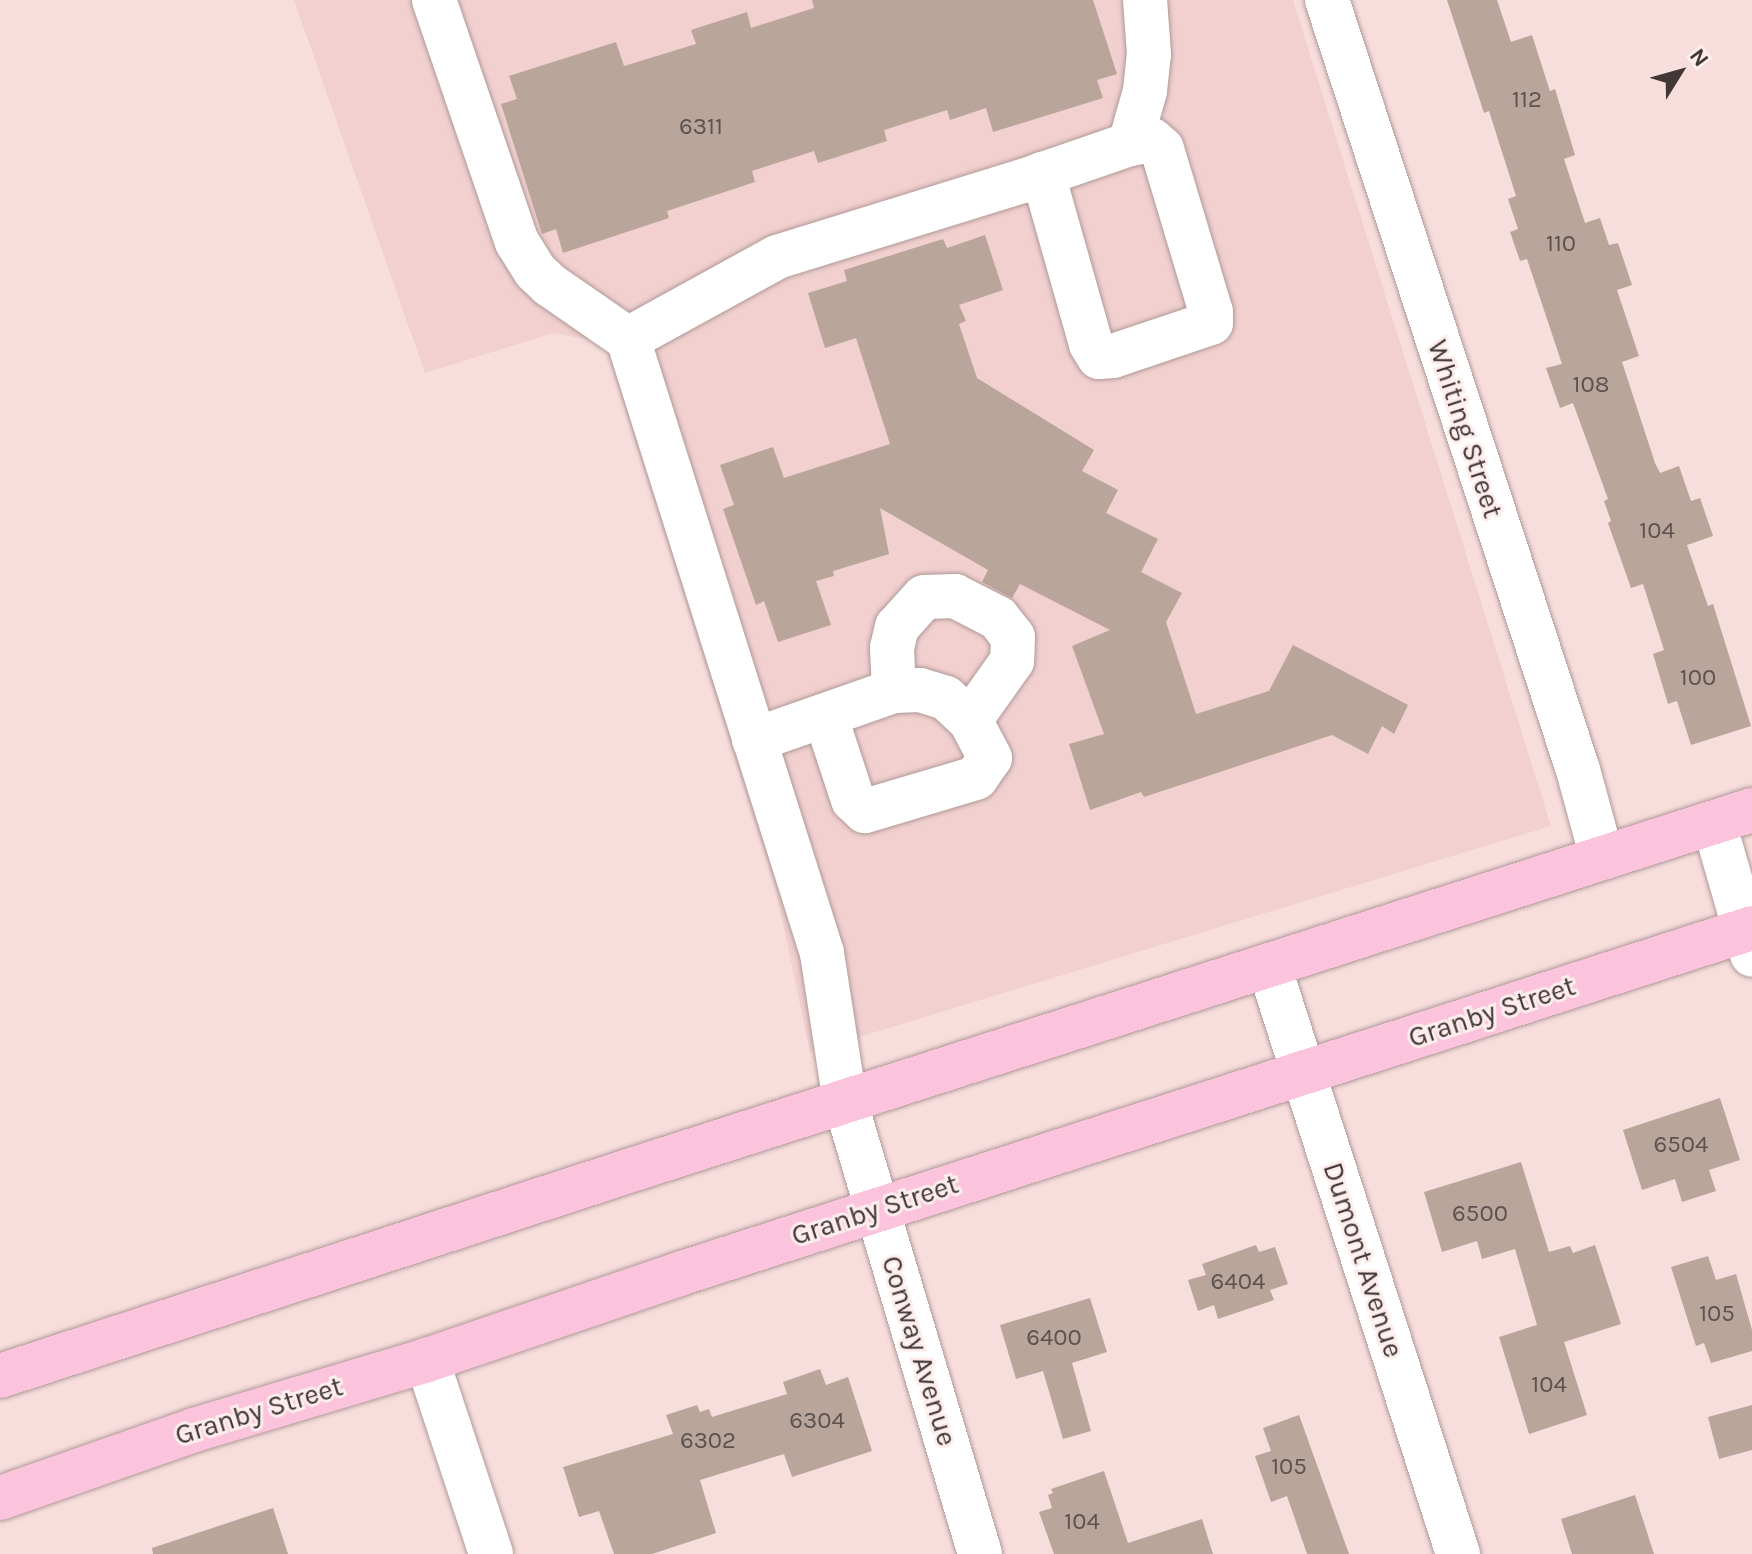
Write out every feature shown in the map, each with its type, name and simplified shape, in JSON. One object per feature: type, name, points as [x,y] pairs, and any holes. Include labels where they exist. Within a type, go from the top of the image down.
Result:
[{"type":"main road","points":[[0,1376],[1733,816]]},
{"type":"main road","name":"Granby Street","points":[[0,1498],[181,1434],[427,1360],[877,1209],[1302,1073],[1750,938]]},
{"type":"street","points":[[434,0],[517,242],[535,271],[550,285],[628,339],[777,257],[1130,144],[1152,140],[1162,149],[1211,312],[1211,323],[1099,357],[1091,344],[1043,174]]},
{"type":"street","points":[[1130,144],[1145,91],[1149,54],[1145,0]]},
{"type":"street","name":"Whiting Street","points":[[1327,0],[1578,770],[1602,858]]},
{"type":"street","name":"Conway Avenue","points":[[628,339],[822,953],[845,1102],[980,1554]]},
{"type":"street","points":[[894,691],[892,648],[897,627],[924,597],[955,596],[998,618],[1013,637],[1012,661],[970,720]]},
{"type":"street","points":[[754,740],[825,715],[894,691],[920,690],[946,698],[970,720],[990,758],[976,778],[865,811],[853,800],[825,715]]},
{"type":"street","points":[[1733,816],[1750,938]]},
{"type":"street","name":"Dumont Avenue","points":[[1269,966],[1458,1554]]},
{"type":"street","points":[[427,1360],[491,1554]]},
{"type":"shaded area","points":[[294,0],[1293,0],[1551,826],[810,1052],[776,891],[604,342],[553,333],[425,373]]},
{"type":"building","points":[[812,0],[1093,0],[1117,74],[1097,80],[1103,98],[993,132],[986,108],[950,120],[947,110],[884,130],[887,141],[818,163],[814,151],[752,171],[755,182],[667,211],[669,218],[563,253],[556,229],[542,234],[501,104],[517,99],[509,76],[616,42],[624,66],[696,44],[691,30],[747,12],[751,28],[814,8]]},
{"type":"building","points":[[1447,0],[1497,0],[1511,42],[1532,35],[1550,91],[1555,89],[1575,155],[1564,159],[1585,223],[1600,218],[1609,245],[1618,243],[1632,285],[1617,290],[1639,356],[1622,362],[1655,463],[1660,473],[1679,466],[1691,501],[1700,498],[1713,536],[1687,545],[1708,606],[1713,604],[1751,726],[1691,745],[1677,701],[1668,704],[1653,654],[1664,650],[1643,584],[1631,588],[1608,523],[1611,521],[1604,501],[1608,499],[1573,403],[1560,408],[1546,368],[1562,364],[1527,259],[1520,261],[1510,232],[1518,229],[1508,199],[1516,196],[1489,111],[1484,113]]},
{"type":"building","points":[[985,235],[1003,290],[959,305],[966,321],[959,324],[977,378],[1094,450],[1082,471],[1118,490],[1106,513],[1158,539],[1141,572],[1182,593],[1166,622],[1196,714],[1269,691],[1293,645],[1408,705],[1394,734],[1382,726],[1368,754],[1332,735],[1144,797],[1141,792],[1090,810],[1069,744],[1104,734],[1072,646],[1110,630],[1020,584],[1012,598],[982,582],[988,570],[880,508],[889,554],[833,571],[834,576],[816,581],[831,625],[778,642],[764,601],[756,605],[723,509],[734,505],[720,465],[773,447],[784,478],[890,444],[856,338],[825,348],[808,293],[847,281],[844,270],[943,239],[947,248]]},
{"type":"building","points":[[1720,1098],[1740,1160],[1709,1170],[1716,1191],[1682,1202],[1675,1179],[1642,1190],[1623,1130]]},
{"type":"building","points":[[1521,1162],[1549,1252],[1570,1246],[1573,1253],[1595,1245],[1621,1324],[1564,1342],[1587,1415],[1529,1434],[1499,1337],[1537,1325],[1515,1249],[1482,1259],[1477,1241],[1442,1252],[1424,1192]]},
{"type":"building","points":[[1256,1245],[1259,1252],[1275,1247],[1288,1284],[1270,1290],[1274,1300],[1218,1319],[1214,1305],[1198,1311],[1188,1280],[1206,1275],[1202,1264]]},
{"type":"building","points":[[1708,1256],[1716,1280],[1736,1274],[1752,1330],[1752,1351],[1711,1363],[1704,1343],[1696,1346],[1671,1267]]},
{"type":"building","points":[[1090,1298],[1107,1352],[1072,1363],[1091,1431],[1063,1439],[1043,1371],[1016,1379],[1000,1325]]},
{"type":"building","points":[[820,1369],[826,1385],[848,1377],[872,1451],[792,1477],[784,1454],[700,1480],[716,1533],[652,1554],[614,1554],[599,1511],[579,1517],[563,1467],[673,1434],[666,1415],[697,1405],[700,1412],[709,1409],[712,1417],[787,1394],[783,1382]]},
{"type":"building","points":[[1752,1405],[1752,1450],[1719,1459],[1708,1417]]},
{"type":"building","points":[[1299,1415],[1349,1554],[1307,1554],[1287,1496],[1271,1502],[1255,1456],[1271,1451],[1263,1428]]},
{"type":"building","points":[[1104,1471],[1128,1543],[1202,1519],[1213,1554],[1054,1554],[1039,1512],[1052,1508],[1048,1495],[1053,1493],[1051,1489]]},
{"type":"building","points":[[1635,1495],[1654,1554],[1572,1554],[1561,1519]]},
{"type":"building","points":[[273,1508],[288,1554],[153,1554],[152,1548]]}]
